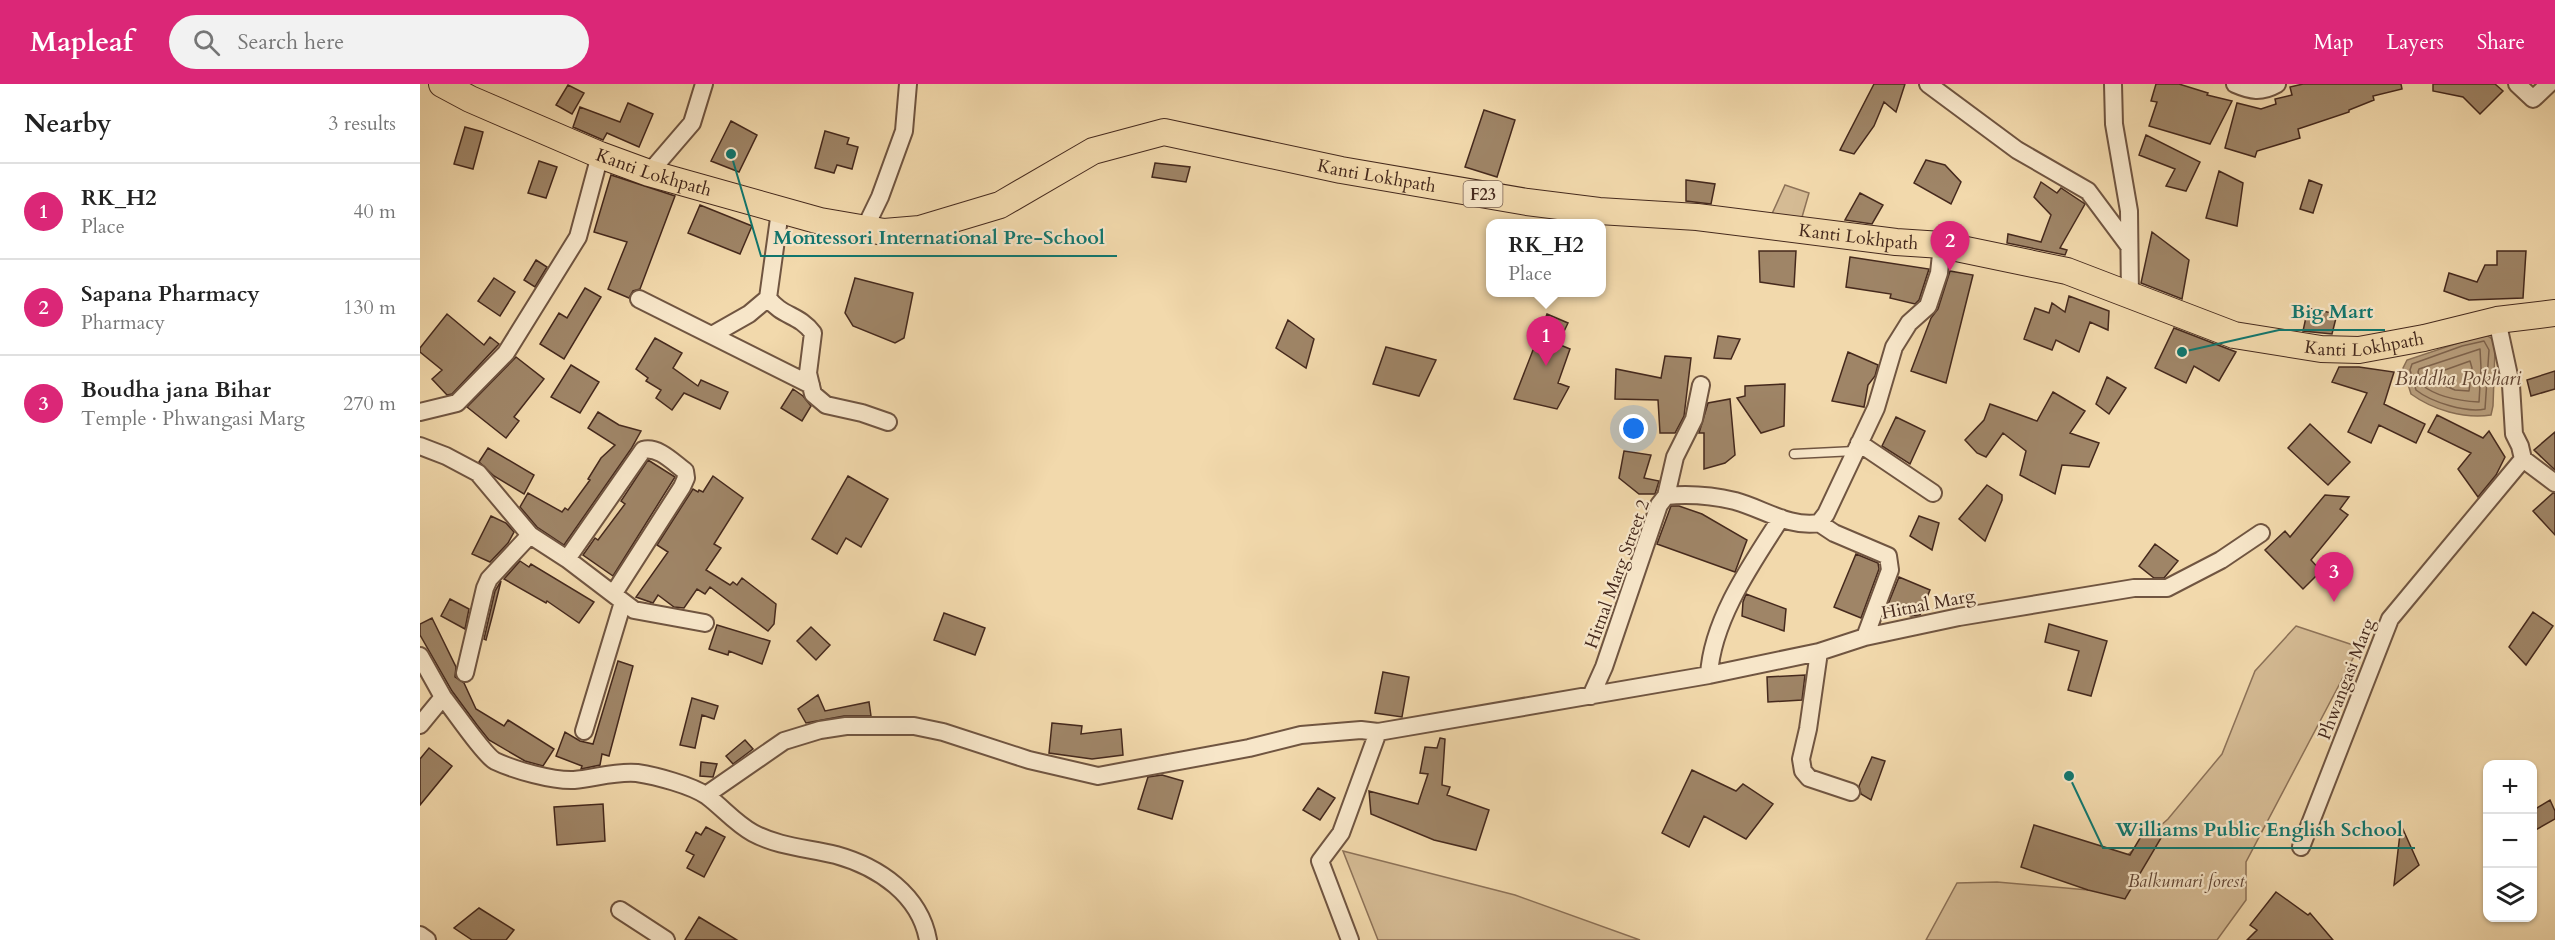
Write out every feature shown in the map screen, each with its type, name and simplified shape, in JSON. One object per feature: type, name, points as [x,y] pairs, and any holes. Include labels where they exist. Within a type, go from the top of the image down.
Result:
[{"type":"main road","name":"Kanti Lokhpath","points":[[442,84],[600,155],[649,173],[780,211],[864,230],[884,232],[920,229],[1000,205],[1093,152],[1164,132],[1341,170],[1527,202],[1599,211],[1697,217],[1896,242],[1942,245],[2067,271],[2234,335],[2321,349],[2359,350],[2424,338],[2497,320],[2555,313]]},
{"type":"street","points":[[649,173],[692,123],[704,84]]},
{"type":"street","points":[[864,230],[880,197],[904,131],[908,84]]},
{"type":"street","points":[[1928,84],[2017,150],[2088,191],[2129,246]]},
{"type":"street","points":[[2113,84],[2114,124],[2130,211],[2130,296]]},
{"type":"street","points":[[2235,84],[2247,89],[2263,91],[2277,84]]},
{"type":"street","points":[[2517,84],[2533,99],[2549,84]]},
{"type":"street","points":[[420,412],[457,403],[506,353],[578,237],[600,155]]},
{"type":"street","points":[[712,335],[748,314],[768,298],[780,211]]},
{"type":"street","points":[[1865,637],[1890,570],[1888,556],[1834,533],[1819,523],[1826,514],[1876,408],[1894,347],[1909,323],[1928,306],[1940,273],[1942,245]]},
{"type":"street","points":[[768,298],[776,309],[805,322],[813,333],[808,373],[813,394],[826,405],[862,413],[888,422]]},
{"type":"street","points":[[639,299],[811,385]]},
{"type":"street","points":[[2497,320],[2511,385],[2514,434],[2523,459],[2555,483]]},
{"type":"street","points":[[1666,496],[1675,457],[1694,419],[1701,385]]},
{"type":"street","points":[[420,446],[446,456],[478,473],[530,535],[567,559],[634,610],[705,624]]},
{"type":"street","points":[[1857,447],[1933,493]]},
{"type":"street","points":[[567,559],[642,450],[650,448],[685,471],[686,478],[682,487],[618,597],[584,731]]},
{"type":"street","name":"Phwangasi Marg","points":[[2301,847],[2390,619],[2523,459]]},
{"type":"street","name":"Hitnal Marg Street 2","points":[[1591,696],[1604,667],[1659,505],[1666,496],[1679,495],[1735,501],[1804,526],[1819,523]]},
{"type":"street","points":[[1709,675],[1710,658],[1730,603],[1781,518]]},
{"type":"street","name":"Hitnal Marg","points":[[706,795],[784,741],[820,730],[846,726],[914,726],[943,732],[1029,760],[1098,776],[1249,748],[1301,735],[1361,730],[1378,732],[1591,696],[1819,652],[1865,637],[1959,617],[2134,588],[2168,588],[2221,560],[2261,532]]},
{"type":"street","points":[[465,673],[484,588],[489,579],[530,535]]},
{"type":"street","points":[[1819,652],[1808,729],[1800,759],[1803,771],[1809,778],[1851,792]]},
{"type":"street","points":[[420,656],[443,697],[493,760],[552,779],[574,780],[636,773],[669,781],[706,795],[732,820],[754,834],[788,846],[837,856],[879,873],[909,897],[925,922],[928,940]]},
{"type":"street","points":[[420,725],[443,697]]},
{"type":"street","points":[[1350,940],[1320,861],[1341,833],[1378,732]]},
{"type":"street","points":[[620,910],[666,940]]},
{"type":"street","points":[[420,935],[428,940]]},
{"type":"lane","points":[[1794,454],[1857,447]]},
{"type":"green space","points":[[1785,185],[1809,193],[1800,224],[1771,216]]},
{"type":"green space","name":"Balkumari forest","points":[[2296,626],[2359,647],[2246,862],[2246,900],[2217,940],[1926,940],[1957,883],[1997,882],[2088,890],[2168,819],[2222,754],[2255,671]]},
{"type":"green space","points":[[1343,851],[1515,895],[1640,940],[1378,940]]},
{"type":"water","name":"Buddha Pokhari","points":[[2485,334],[2492,339],[2495,349],[2491,415],[2470,416],[2449,412],[2429,405],[2411,394],[2403,368],[2407,360]]},
{"type":"building","points":[[1874,84],[1905,84],[1896,112],[1884,102],[1874,126],[1854,154],[1840,150]]},
{"type":"building","points":[[2156,84],[2179,84],[2208,93],[2207,95],[2232,101],[2210,144],[2149,126],[2157,102],[2151,101]]},
{"type":"building","points":[[2303,84],[2401,84],[2402,89],[2373,96],[2374,100],[2349,110],[2349,112],[2298,129],[2300,138],[2257,151],[2255,157],[2225,148],[2237,103],[2261,109],[2276,104],[2275,99],[2292,95],[2290,87]]},
{"type":"building","points":[[2433,84],[2495,84],[2503,91],[2480,114],[2463,97],[2433,91]]},
{"type":"building","points":[[568,85],[584,93],[572,114],[556,105]]},
{"type":"building","points":[[628,103],[653,114],[639,147],[607,133],[603,140],[573,127],[580,107],[620,122]]},
{"type":"building","points":[[1484,110],[1515,120],[1497,177],[1465,167]]},
{"type":"building","points":[[731,121],[757,135],[739,172],[711,161]]},
{"type":"building","points":[[465,127],[483,132],[473,169],[454,164]]},
{"type":"building","points":[[825,131],[849,138],[847,144],[858,147],[852,169],[837,165],[834,173],[815,168]]},
{"type":"building","points":[[2146,135],[2200,162],[2186,191],[2166,186],[2175,169],[2139,155]]},
{"type":"building","points":[[1926,160],[1945,165],[1961,182],[1951,204],[1914,183]]},
{"type":"building","points":[[539,161],[557,167],[546,198],[528,193]]},
{"type":"building","points":[[1155,163],[1190,167],[1186,182],[1152,177]]},
{"type":"building","points":[[2219,171],[2243,183],[2237,226],[2206,218]]},
{"type":"building","points":[[611,175],[675,196],[640,289],[633,291],[629,298],[608,289],[627,242],[594,232]]},
{"type":"building","points":[[1686,180],[1715,184],[1711,204],[1686,201]]},
{"type":"building","points":[[2309,180],[2322,185],[2313,213],[2300,209]]},
{"type":"building","points":[[2041,182],[2057,193],[2061,188],[2085,204],[2060,248],[2067,250],[2065,255],[2007,243],[2008,234],[2041,242],[2051,215],[2034,197]]},
{"type":"building","points":[[1860,193],[1883,205],[1872,224],[1845,220]]},
{"type":"building","points":[[700,205],[752,226],[740,254],[688,233]]},
{"type":"building","points":[[2152,232],[2189,260],[2182,299],[2141,283]]},
{"type":"building","points":[[1759,251],[1796,251],[1794,287],[1760,282]]},
{"type":"building","points":[[2497,251],[2526,251],[2523,298],[2469,300],[2444,291],[2449,273],[2477,282],[2485,265],[2497,265]]},
{"type":"building","points":[[1850,257],[1929,269],[1919,300],[1915,304],[1890,298],[1891,294],[1846,287]]},
{"type":"building","points":[[536,260],[547,267],[535,287],[524,280]]},
{"type":"building","points":[[1950,271],[1973,275],[1946,383],[1911,371],[1931,318],[1938,309]]},
{"type":"building","points":[[494,278],[515,292],[500,316],[478,301]]},
{"type":"building","points":[[855,278],[913,293],[904,338],[895,343],[853,326],[845,313]]},
{"type":"building","points":[[585,288],[601,297],[564,359],[540,344],[559,313],[567,318]]},
{"type":"building","points":[[2069,296],[2109,311],[2108,330],[2090,322],[2079,352],[2056,340],[2052,350],[2024,339],[2035,308],[2049,313],[2052,303],[2065,312]]},
{"type":"building","points":[[2308,308],[2337,314],[2332,334],[2303,331]]},
{"type":"building","points":[[447,314],[484,345],[490,337],[499,344],[452,394],[447,395],[432,379],[442,370],[420,352],[420,348]]},
{"type":"building","points":[[1547,314],[1568,323],[1558,344],[1570,349],[1558,383],[1569,387],[1557,409],[1514,399]]},
{"type":"building","points":[[1288,320],[1314,339],[1306,368],[1276,348]]},
{"type":"building","points":[[2174,328],[2236,352],[2219,381],[2194,366],[2186,383],[2155,368]]},
{"type":"building","points":[[1718,336],[1740,339],[1731,359],[1714,358]]},
{"type":"building","points":[[655,338],[682,353],[673,368],[698,386],[701,380],[728,392],[720,409],[684,393],[672,410],[656,398],[661,390],[646,381],[648,378],[636,369]]},
{"type":"building","points":[[1386,347],[1436,360],[1419,396],[1373,384]]},
{"type":"building","points":[[1848,352],[1878,365],[1875,376],[1868,385],[1864,407],[1832,401]]},
{"type":"building","points":[[1665,356],[1691,358],[1684,416],[1675,433],[1660,433],[1658,400],[1615,399],[1616,369],[1661,378]]},
{"type":"building","points":[[516,357],[544,379],[514,417],[519,421],[506,438],[467,407]]},
{"type":"building","points":[[571,365],[599,382],[580,413],[551,397]]},
{"type":"building","points":[[2339,367],[2359,367],[2394,372],[2384,404],[2425,424],[2416,443],[2379,425],[2371,443],[2348,432],[2367,393],[2332,382]]},
{"type":"building","points":[[2555,371],[2555,389],[2531,396],[2527,380]]},
{"type":"building","points":[[2107,377],[2126,388],[2109,414],[2096,404]]},
{"type":"building","points":[[1785,384],[1784,426],[1761,433],[1737,398],[1745,396],[1745,386]]},
{"type":"building","points":[[793,389],[811,406],[802,421],[781,408]]},
{"type":"building","points":[[2053,392],[2085,411],[2070,433],[2099,443],[2089,467],[2062,465],[2055,494],[2020,475],[2026,451],[2003,433],[1986,457],[1977,453],[1965,440],[1984,420],[1990,404],[2037,421]]},
{"type":"building","points":[[1730,399],[1735,455],[1725,463],[1704,469],[1704,433],[1699,433],[1708,403]]},
{"type":"building","points":[[598,412],[619,425],[641,431],[564,545],[537,527],[520,507],[528,493],[562,512],[565,508],[568,510],[590,480],[588,479],[601,458],[615,445],[588,428]]},
{"type":"building","points":[[2437,415],[2483,438],[2489,431],[2505,457],[2496,475],[2478,497],[2458,469],[2471,453],[2428,432]]},
{"type":"building","points":[[1896,417],[1925,431],[1910,464],[1882,446]]},
{"type":"building","points":[[2310,424],[2350,462],[2328,485],[2288,448]]},
{"type":"building","points":[[2555,432],[2555,470],[2534,450]]},
{"type":"building","points":[[488,448],[534,475],[524,494],[494,476],[479,462]]},
{"type":"building","points":[[1624,451],[1651,455],[1644,478],[1659,481],[1655,494],[1639,494],[1619,478]]},
{"type":"building","points":[[648,460],[675,477],[613,576],[583,555],[595,538],[598,540],[625,504],[621,501]]},
{"type":"building","points":[[713,476],[743,498],[714,544],[721,548],[706,570],[730,585],[733,582],[737,585],[742,578],[776,604],[774,624],[768,631],[710,587],[705,594],[697,589],[684,608],[674,607],[658,595],[653,603],[636,597],[668,552],[657,545],[693,489],[703,492]]},
{"type":"building","points":[[848,476],[888,499],[861,547],[846,538],[837,554],[812,539]]},
{"type":"building","points":[[1987,485],[2002,495],[2002,500],[1985,541],[1959,519]]},
{"type":"building","points":[[2555,493],[2555,535],[2533,511]]},
{"type":"building","points":[[2325,495],[2349,497],[2340,509],[2348,515],[2311,560],[2321,571],[2303,589],[2265,550],[2285,531],[2290,537]]},
{"type":"building","points":[[1671,506],[1679,506],[1702,514],[1747,540],[1735,572],[1657,544]]},
{"type":"building","points":[[491,516],[506,523],[514,532],[508,543],[490,562],[472,554]]},
{"type":"building","points":[[1919,516],[1939,523],[1932,550],[1910,536]]},
{"type":"building","points":[[2155,544],[2178,561],[2164,578],[2154,578],[2139,566]]},
{"type":"building","points":[[1856,554],[1878,563],[1879,569],[1861,618],[1834,607]]},
{"type":"building","points":[[520,561],[529,567],[531,564],[594,602],[579,623],[547,601],[546,603],[504,579]]},
{"type":"building","points":[[1899,577],[1930,590],[1920,615],[1911,616],[1887,607]]},
{"type":"building","points":[[501,581],[486,640],[484,639],[495,591]]},
{"type":"building","points":[[1746,594],[1786,609],[1784,631],[1742,616]]},
{"type":"building","points":[[450,599],[469,609],[465,629],[441,616]]},
{"type":"building","points":[[2533,612],[2553,626],[2526,665],[2509,647]]},
{"type":"building","points":[[944,613],[985,628],[975,655],[934,640]]},
{"type":"building","points":[[432,618],[456,667],[455,677],[464,683],[476,709],[504,726],[508,720],[554,749],[543,766],[525,761],[489,740],[477,725],[452,691],[420,635],[420,624]]},
{"type":"building","points":[[2049,624],[2107,641],[2091,696],[2068,690],[2079,651],[2045,642]]},
{"type":"building","points":[[717,625],[770,641],[762,664],[729,651],[728,655],[709,649]]},
{"type":"building","points":[[811,627],[830,645],[816,660],[797,641]]},
{"type":"building","points":[[618,661],[633,666],[609,756],[602,754],[600,765],[581,769],[582,766],[556,756],[565,732],[580,741],[593,744]]},
{"type":"building","points":[[1383,672],[1409,677],[1402,717],[1375,713]]},
{"type":"building","points":[[1805,675],[1802,700],[1768,702],[1767,677]]},
{"type":"building","points":[[818,695],[825,711],[869,702],[871,716],[844,716],[806,723],[798,709]]},
{"type":"building","points":[[692,698],[718,706],[714,719],[702,715],[695,748],[680,745]]},
{"type":"building","points":[[1052,723],[1082,726],[1081,734],[1121,729],[1123,755],[1092,759],[1049,753]]},
{"type":"building","points":[[1440,738],[1445,739],[1442,785],[1450,787],[1447,795],[1489,810],[1476,850],[1434,840],[1371,814],[1369,791],[1418,804],[1428,774],[1420,773],[1425,747],[1437,748]]},
{"type":"building","points":[[745,740],[753,749],[733,764],[726,756]]},
{"type":"building","points":[[429,748],[452,766],[420,805],[420,759]]},
{"type":"building","points":[[1872,757],[1885,761],[1871,800],[1861,794],[1859,786]]},
{"type":"building","points":[[701,762],[717,764],[713,777],[700,776]]},
{"type":"building","points":[[1692,770],[1736,791],[1743,784],[1773,804],[1746,839],[1704,816],[1689,847],[1662,833]]},
{"type":"building","points":[[1162,775],[1183,781],[1172,819],[1138,809],[1148,777]]},
{"type":"building","points":[[1318,788],[1335,798],[1320,820],[1303,810]]},
{"type":"building","points":[[2550,800],[2555,811],[2555,819],[2537,829],[2537,814],[2537,808]]},
{"type":"building","points":[[603,804],[605,841],[557,845],[554,807]]},
{"type":"building","points":[[2034,825],[2130,855],[2146,828],[2161,838],[2125,899],[2088,890],[2021,867]]},
{"type":"building","points":[[2401,825],[2419,865],[2394,885]]},
{"type":"building","points":[[706,827],[725,837],[704,877],[687,868],[694,855],[686,851],[696,832],[701,835]]},
{"type":"building","points":[[2276,892],[2308,915],[2310,913],[2333,940],[2247,940],[2257,930],[2250,925]]},
{"type":"building","points":[[479,908],[514,930],[506,940],[472,940],[454,928]]},
{"type":"building","points":[[699,917],[737,940],[685,940]]},
{"type":"place","name":"Montessori International Pre-School","points":[[731,154]]},
{"type":"place","name":"Sapana Pharmacy","points":[[1950,271]]},
{"type":"place","name":"Big Mart","points":[[2182,352]]},
{"type":"place","name":"RK_H2","points":[[1546,366]]},
{"type":"place","name":"Boudha jana Bihar","points":[[2334,602]]},
{"type":"place","name":"Williams Public English School","points":[[2069,776]]}]
